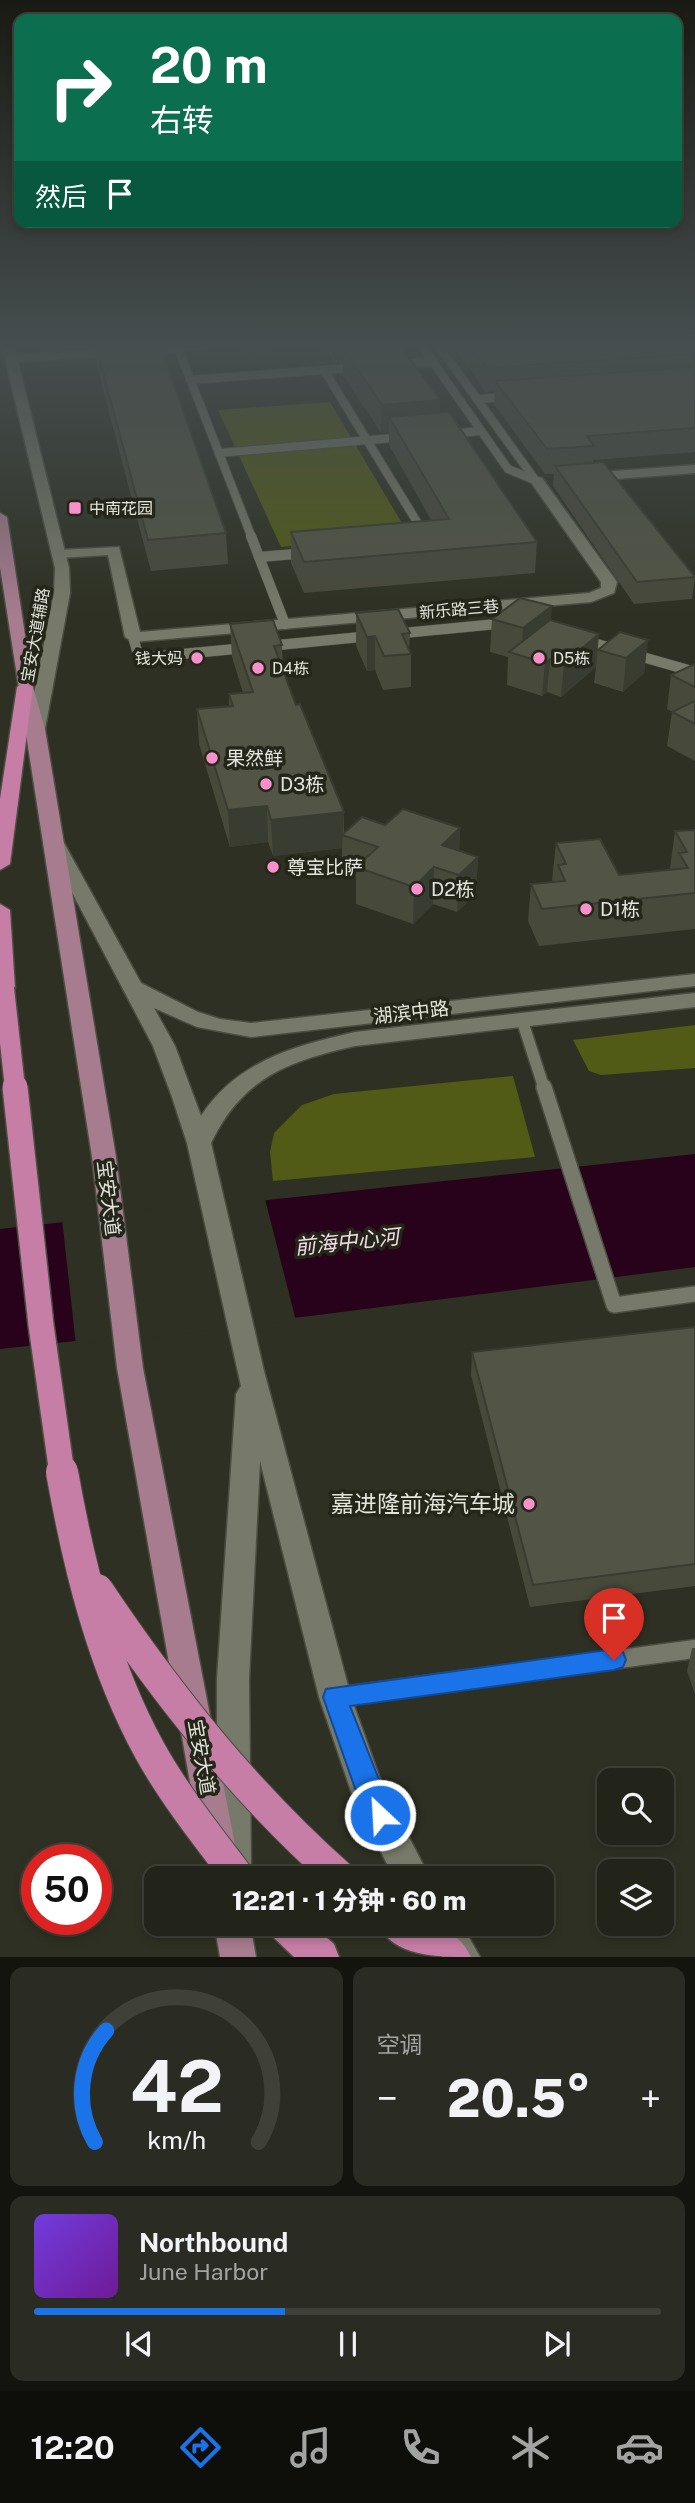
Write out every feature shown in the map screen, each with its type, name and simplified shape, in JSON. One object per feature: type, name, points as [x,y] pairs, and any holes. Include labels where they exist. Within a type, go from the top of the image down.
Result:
[{"type":"highway","points":[[0,864],[25,687]]},
{"type":"highway","points":[[0,910],[4,988],[44,1351],[60,1457],[83,1569],[109,1653],[141,1734],[228,1866]]},
{"type":"highway","points":[[83,1569],[138,1653],[212,1748],[290,1835],[327,1866]]},
{"type":"highway","points":[[298,1936],[321,1957]]},
{"type":"highway","points":[[417,1936],[453,1957]]},
{"type":"main road","name":"宝安大道辅路","points":[[29,433],[59,554],[62,593],[36,729]]},
{"type":"main road","points":[[576,478],[695,469]]},
{"type":"main road","name":"新乐路三巷","points":[[134,637],[592,597],[606,593],[609,590],[609,582],[543,481]]},
{"type":"main road","name":"宝安大道","points":[[0,517],[25,687],[36,729],[104,1157],[130,1368],[222,1866]]},
{"type":"main road","points":[[59,554],[114,550],[134,637]]},
{"type":"main road","points":[[52,838],[164,1046],[199,1144],[249,1362],[335,1697],[369,1794],[407,1866]]},
{"type":"main road","name":"湖滨中路","points":[[199,1144],[212,1114],[240,1081],[272,1063],[318,1047],[421,1021],[695,980]]},
{"type":"main road","name":"湖滨中路","points":[[134,988],[190,1017],[234,1029],[421,1021],[522,1020],[695,1000]]},
{"type":"main road","points":[[237,1866],[233,1679],[249,1362]]},
{"type":"main road","points":[[449,1936],[462,1957]]},
{"type":"lane","points":[[211,433],[285,624]]},
{"type":"lane","points":[[364,433],[430,541],[418,542]]},
{"type":"lane","points":[[431,435],[452,433]]},
{"type":"lane","name":"新乐路三巷","points":[[483,433],[508,469],[543,481]]},
{"type":"lane","points":[[505,433],[543,481]]},
{"type":"lane","points":[[219,453],[418,436]]},
{"type":"lane","points":[[259,557],[321,551]]},
{"type":"lane","points":[[134,637],[139,658],[519,623]]},
{"type":"lane","points":[[568,636],[695,672]]},
{"type":"lane","points":[[522,1020],[612,1298],[695,1294]]},
{"type":"lane","points":[[335,1697],[695,1648]]},
{"type":"green space","points":[[229,433],[349,433],[409,535],[281,547]]},
{"type":"green space","points":[[695,1025],[695,1068],[601,1075],[589,1071],[573,1040]]},
{"type":"green space","points":[[513,1076],[535,1157],[273,1181],[270,1152],[274,1133],[302,1105],[334,1094]]},
{"type":"water","name":"前海中心河","points":[[695,1154],[695,1267],[310,1316],[0,1349],[0,1229]]},
{"type":"pier","points":[[264,1195],[296,1321],[76,1345],[62,1219]]},
{"type":"building","points":[[119,433],[191,433],[226,533],[148,540]]},
{"type":"building","points":[[399,433],[463,433],[537,542],[304,562],[291,532],[449,519]]},
{"type":"building","points":[[535,433],[623,433],[587,436],[594,446],[547,449]]},
{"type":"building","points":[[603,462],[695,577],[637,582],[555,466]]},
{"type":"building","points":[[520,598],[552,606],[523,628],[492,619]]},
{"type":"building","points":[[398,609],[410,633],[402,634],[411,654],[384,656],[375,636],[367,637],[356,613]]},
{"type":"building","points":[[273,620],[282,645],[274,646],[296,705],[300,704],[344,812],[271,820],[267,806],[228,810],[197,709],[233,706],[229,694],[253,692],[230,624]]},
{"type":"building","points":[[550,620],[599,634],[564,663],[550,659],[545,663],[509,652]]},
{"type":"building","points":[[620,632],[648,640],[626,658],[598,650]]},
{"type":"building","points":[[695,664],[695,687],[671,675]]},
{"type":"building","points":[[695,701],[695,724],[672,712]]},
{"type":"building","points":[[403,809],[460,828],[442,845],[478,857],[459,875],[434,867],[414,887],[356,867],[378,847],[342,835],[362,817],[385,825]]},
{"type":"building","points":[[695,830],[695,893],[542,909],[531,884],[565,881],[558,865],[566,864],[556,843],[600,839],[619,875],[688,868],[679,853],[687,852],[675,831]]},
{"type":"building","points":[[695,1327],[695,1564],[533,1585],[472,1352]]},
{"type":"place","name":"中南花园","points":[[75,508]]},
{"type":"place","name":"钱大妈","points":[[197,658]]},
{"type":"place","name":"D5栋","points":[[539,658]]},
{"type":"place","name":"D4栋","points":[[258,668]]},
{"type":"place","name":"果然鲜","points":[[212,758]]},
{"type":"place","name":"D3栋","points":[[266,784]]},
{"type":"place","name":"尊宝比萨","points":[[273,867]]},
{"type":"place","name":"D2栋","points":[[417,889]]},
{"type":"place","name":"D1栋","points":[[586,909]]},
{"type":"place","name":"嘉进隆前海汽车城","points":[[529,1504]]},
{"type":"route","points":[[380,1815],[369,1794],[335,1697],[614,1660]]}]
